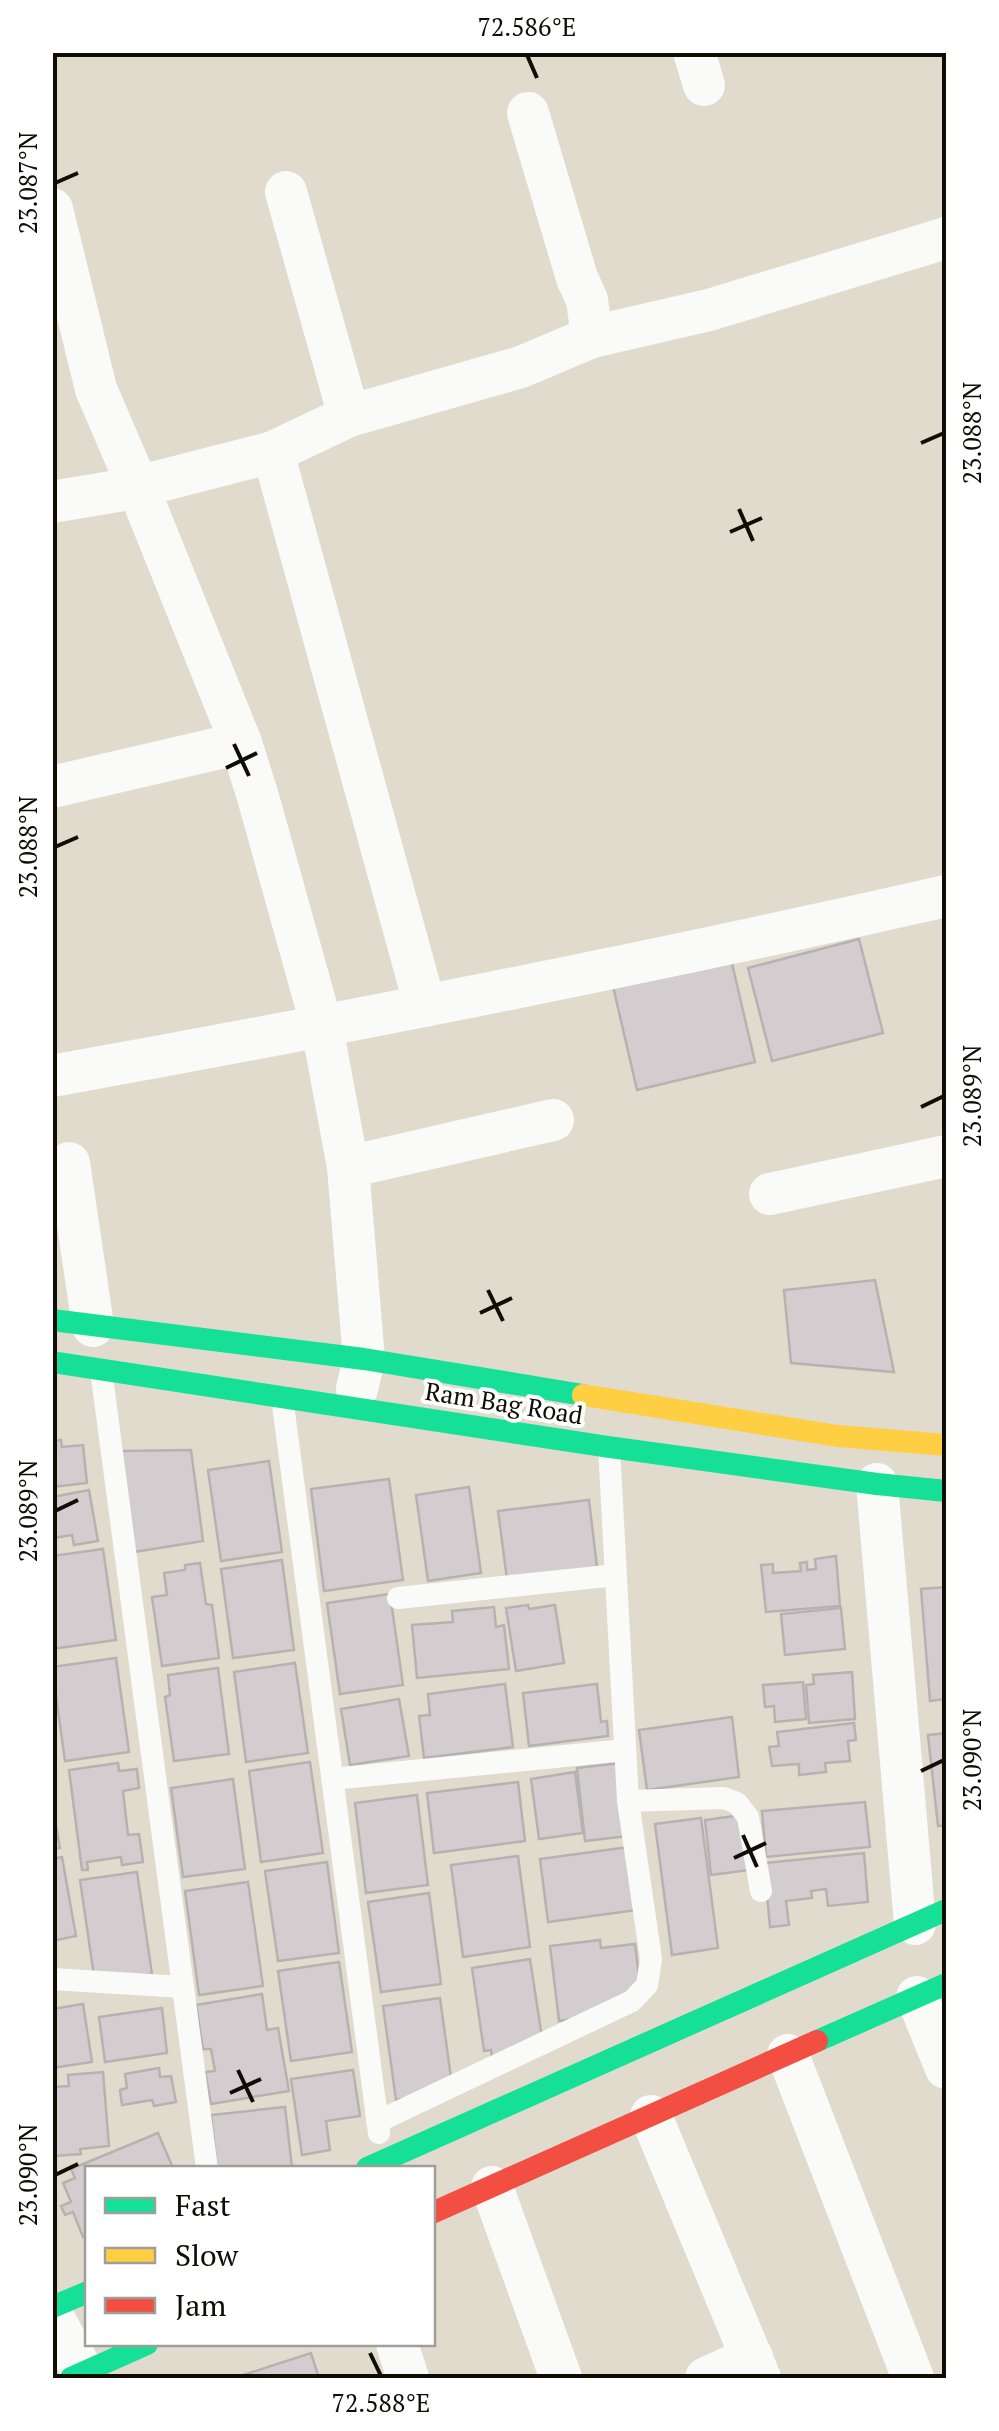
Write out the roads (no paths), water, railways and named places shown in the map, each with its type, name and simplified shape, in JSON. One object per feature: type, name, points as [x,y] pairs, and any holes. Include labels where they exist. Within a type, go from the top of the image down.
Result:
[{"type":"street","points":[[528,113],[587,300],[592,338]]},
{"type":"street","points":[[286,192],[349,416]]},
{"type":"street","points":[[52,209],[96,390],[241,743],[322,1027],[348,1167],[364,1360],[353,1407]]},
{"type":"street","points":[[52,502],[138,486],[274,452],[349,416],[521,367],[592,338],[709,310],[946,238]]},
{"type":"street","points":[[274,452],[425,1006]]},
{"type":"street","points":[[52,788],[241,743]]},
{"type":"street","points":[[52,1076],[322,1027],[946,896]]},
{"type":"street","points":[[348,1167],[553,1120]]},
{"type":"street","points":[[770,1194],[946,1156]]},
{"type":"street","points":[[69,1163],[72,1323]]},
{"type":"street","name":"Ram Bag Road","points":[[72,1323],[364,1360],[838,1436],[946,1445]]},
{"type":"street","name":"Ram Bag Road","points":[[52,1362],[609,1447],[946,1492]]},
{"type":"street","points":[[375,2165],[931,1917],[876,1484]]},
{"type":"street","points":[[435,2212],[932,1991],[946,2068]]},
{"type":"street","points":[[788,2055],[914,2378]]},
{"type":"street","points":[[652,2116],[756,2368],[706,2378]]},
{"type":"street","points":[[492,2187],[561,2378]]},
{"type":"street","points":[[52,2307],[85,2293]]},
{"type":"street","points":[[52,2315],[80,2377],[143,2346]]},
{"type":"street","points":[[399,2346],[408,2378]]},
{"type":"lane","points":[[101,1370],[207,2166]]},
{"type":"lane","points":[[282,1396],[377,2122],[375,2165]]},
{"type":"lane","points":[[377,2122],[632,2002],[648,1985],[651,1959],[628,1801],[609,1447]]},
{"type":"lane","points":[[398,1598],[616,1575]]},
{"type":"lane","points":[[332,1779],[625,1750]]},
{"type":"lane","points":[[628,1801],[724,1798],[737,1803],[748,1817],[761,1892]]},
{"type":"lane","points":[[52,1979],[183,1987]]}]
